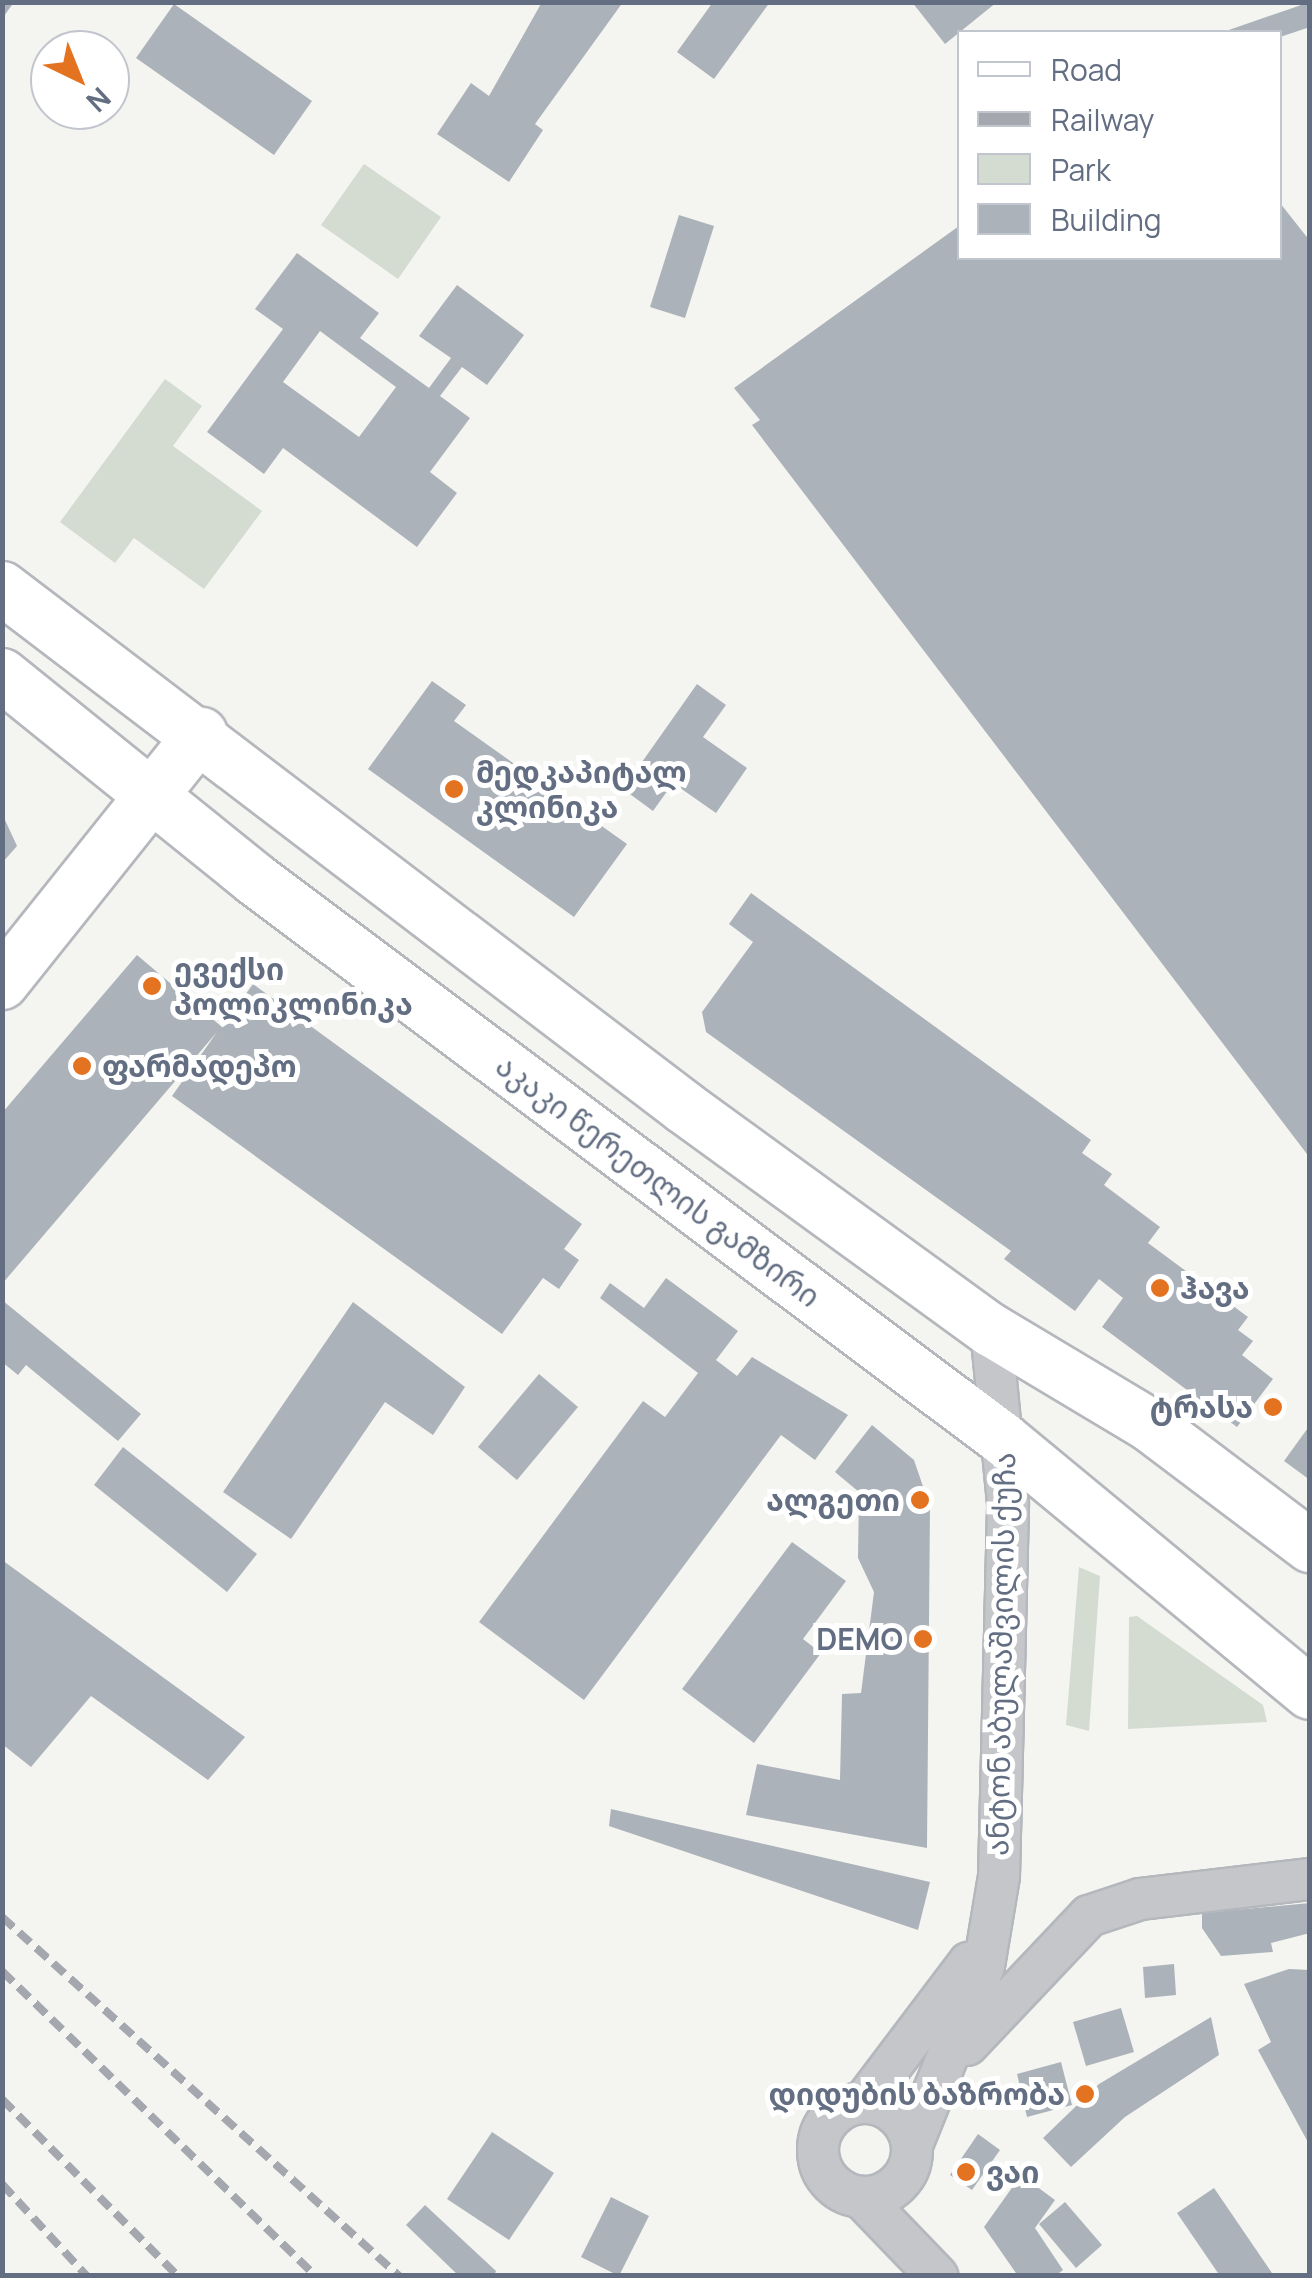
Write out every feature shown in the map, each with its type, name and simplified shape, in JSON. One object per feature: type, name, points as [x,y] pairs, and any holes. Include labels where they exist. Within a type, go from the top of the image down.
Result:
[{"type":"main road","points":[[2,588],[991,1330],[1148,1424],[1310,1546]]},
{"type":"main road","name":"აკაკი წერეთლის გამზირი","points":[[2,675],[153,797],[1003,1439],[1310,1692]]},
{"type":"main road","points":[[2,983],[201,734]]},
{"type":"street","name":"ანტონ აბულაშვილის ქუჩა","points":[[909,2158],[949,2067],[993,1919],[1003,1439],[991,1330]]},
{"type":"street","name":"ანტონ აბულაშვილის ქუჩა","points":[[949,2067],[1089,1916],[1140,1899],[1310,1879]]},
{"type":"street","name":"ანტონ აბულაშვილის ქუჩა","points":[[863,2103],[955,1987],[993,1919]]},
{"type":"street","points":[[863,2103],[896,2114],[937,2276],[861,2197],[836,2188],[818,2155],[829,2119],[863,2103]]},
{"type":"street","points":[[861,2197],[909,2158]]},
{"type":"green space","points":[[364,164],[441,217],[398,279],[321,225]]},
{"type":"green space","points":[[165,379],[202,406],[173,446],[262,511],[204,589],[134,538],[115,563],[60,522]]},
{"type":"green space","points":[[1079,1567],[1100,1576],[1089,1731],[1066,1725]]},
{"type":"green space","points":[[1137,1616],[1263,1705],[1267,1722],[1128,1729],[1129,1617]]},
{"type":"building","points":[[2,2],[14,2],[2,19]]},
{"type":"building","points":[[542,2],[623,2],[535,124],[543,130],[509,182],[437,134],[471,83],[489,96]]},
{"type":"building","points":[[713,2],[770,2],[714,79],[677,52]]},
{"type":"building","points":[[912,2],[997,2],[962,30],[957,30],[945,44]]},
{"type":"building","points":[[1310,2],[1310,27],[1282,36],[1282,30],[1229,30]]},
{"type":"building","points":[[174,4],[312,101],[274,155],[136,58]]},
{"type":"building","points":[[1282,206],[1310,241],[1310,1158],[752,425],[760,420],[734,388],[957,227],[957,260],[1282,260]]},
{"type":"building","points":[[679,215],[714,226],[685,318],[650,307]]},
{"type":"building","points":[[297,253],[379,313],[360,338],[429,388],[451,358],[419,336],[457,285],[524,335],[487,385],[462,367],[440,396],[470,418],[430,472],[457,493],[417,547],[283,448],[264,474],[207,432],[283,329],[255,309]],"holes":[[[320,331],[396,387],[359,437],[283,382]]]},
{"type":"building","points":[[432,681],[466,705],[454,721],[627,844],[574,917],[368,769]]},
{"type":"building","points":[[697,684],[726,705],[703,737],[747,768],[716,813],[673,783],[653,811],[623,789]]},
{"type":"building","points":[[2,820],[17,846],[2,863]]},
{"type":"building","points":[[751,893],[1091,1140],[1082,1153],[1112,1174],[1104,1185],[1160,1227],[1148,1243],[1248,1317],[1238,1330],[1253,1341],[1242,1355],[1273,1379],[1237,1427],[1102,1327],[1123,1298],[1099,1279],[1075,1311],[1004,1259],[1011,1251],[706,1032],[702,1012],[753,942],[729,924]]},
{"type":"building","points":[[137,955],[222,1027],[253,984],[582,1224],[564,1249],[579,1260],[559,1289],[543,1278],[502,1334],[172,1096],[217,1032],[2,1284],[2,1113]]},
{"type":"building","points":[[666,1278],[738,1331],[716,1360],[737,1376],[752,1357],[848,1415],[815,1460],[781,1435],[584,1700],[479,1622],[643,1401],[665,1417],[698,1373],[600,1298],[610,1283],[644,1308]]},
{"type":"building","points":[[2,1300],[141,1414],[118,1441],[26,1365],[18,1375],[2,1362]]},
{"type":"building","points":[[353,1302],[465,1387],[433,1435],[385,1402],[291,1539],[223,1492]]},
{"type":"building","points":[[539,1374],[578,1407],[517,1480],[478,1447]]},
{"type":"building","points":[[872,1425],[914,1460],[930,1507],[927,1848],[746,1815],[757,1764],[840,1780],[842,1694],[861,1693],[874,1592],[858,1558],[859,1492],[835,1472]]},
{"type":"building","points":[[1310,1425],[1310,1480],[1284,1461]]},
{"type":"building","points":[[123,1447],[257,1554],[227,1592],[94,1485]]},
{"type":"building","points":[[792,1542],[846,1581],[803,1639],[821,1653],[754,1743],[682,1689]]},
{"type":"building","points":[[2,1560],[245,1737],[208,1780],[91,1696],[31,1767],[2,1744]]},
{"type":"building","points":[[611,1809],[930,1882],[918,1930],[609,1826]]},
{"type":"building","points":[[1310,1903],[1310,1933],[1271,1943],[1273,1952],[1221,1956],[1202,1928],[1202,1913]]},
{"type":"building","points":[[1174,1964],[1176,1995],[1145,1998],[1143,1967]]},
{"type":"building","points":[[1289,1969],[1310,1970],[1310,2146],[1258,2050],[1271,2042],[1244,1984]]},
{"type":"building","points":[[1121,2008],[1134,2052],[1086,2066],[1073,2022]]},
{"type":"building","points":[[1211,2017],[1219,2055],[1125,2117],[1071,2167],[1043,2138],[1099,2084]]},
{"type":"building","points":[[1061,2062],[1072,2105],[1027,2117],[1017,2074]]},
{"type":"building","points":[[492,2132],[554,2173],[509,2240],[447,2199]]},
{"type":"building","points":[[978,2134],[1000,2150],[972,2190],[950,2175]]},
{"type":"building","points":[[1021,2175],[1055,2200],[1035,2228],[1063,2270],[1055,2276],[1018,2276],[984,2227]]},
{"type":"building","points":[[1214,2188],[1274,2276],[1220,2276],[1177,2213]]},
{"type":"building","points":[[611,2197],[649,2216],[619,2276],[581,2257]]},
{"type":"building","points":[[1065,2202],[1102,2245],[1076,2268],[1039,2224]]},
{"type":"building","points":[[425,2205],[496,2271],[494,2276],[459,2276],[406,2225]]},
{"type":"railway","points":[[2,1917],[399,2276]]},
{"type":"railway","points":[[2,1971],[316,2276]]},
{"type":"railway","points":[[2,2099],[178,2276]]},
{"type":"railway","points":[[2,2184],[87,2276]]},
{"type":"place","name":"მედკაპიტალ კლინიკა","points":[[454,789]]},
{"type":"place","name":"ევექსი პოლიკლინიკა","points":[[152,986]]},
{"type":"place","name":"ფარმადეპო","points":[[82,1066]]},
{"type":"place","name":"ჰავა","points":[[1160,1288]]},
{"type":"place","name":"ტრასა","points":[[1273,1407]]},
{"type":"place","name":"ალგეთი","points":[[920,1500]]},
{"type":"place","name":"DEMO","points":[[923,1639]]},
{"type":"place","name":"დიდუბის ბაზრობა","points":[[1085,2094]]},
{"type":"place","name":"ვაი","points":[[966,2172]]}]
